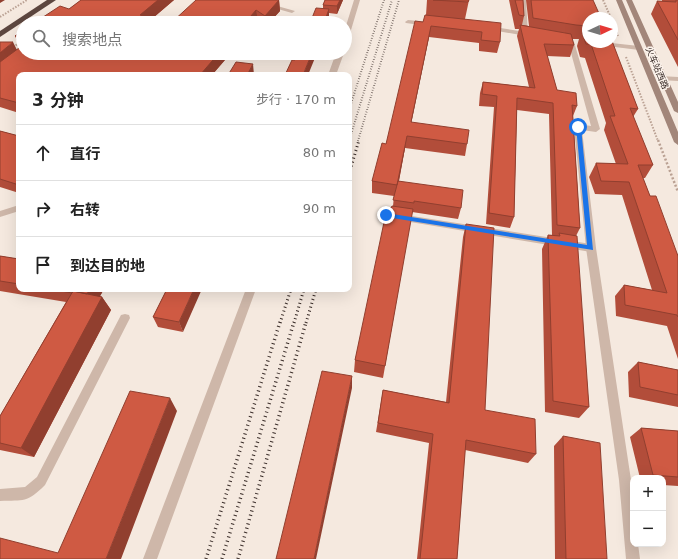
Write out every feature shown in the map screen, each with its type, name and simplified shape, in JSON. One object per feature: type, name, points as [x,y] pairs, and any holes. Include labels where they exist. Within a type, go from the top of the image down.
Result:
[{"type":"highway","points":[[0,26],[37,0]]},
{"type":"highway","points":[[28,16],[52,0]]},
{"type":"highway","points":[[0,35],[16,24]]},
{"type":"main road","name":"火车站西路","points":[[619,0],[678,142]]},
{"type":"main road","name":"火车站西路","points":[[629,0],[678,111]]},
{"type":"street","points":[[249,0],[292,10]]},
{"type":"street","points":[[352,17],[357,0]]},
{"type":"street","points":[[523,0],[525,34]]},
{"type":"street","points":[[408,22],[437,24]]},
{"type":"street","points":[[480,28],[540,36]]},
{"type":"street","points":[[571,41],[596,129],[578,127],[591,248],[625,480],[632,559]]},
{"type":"street","points":[[618,46],[639,48]]},
{"type":"street","points":[[333,72],[337,60]]},
{"type":"street","points":[[664,78],[678,79]]},
{"type":"street","points":[[0,214],[16,209]]},
{"type":"street","points":[[386,215],[591,248]]},
{"type":"street","points":[[150,559],[251,292]]},
{"type":"street","points":[[0,495],[28,494],[41,481],[125,318]]},
{"type":"path","points":[[0,17],[27,0]]},
{"type":"path","points":[[603,0],[608,12]]},
{"type":"path","points":[[618,36],[678,192]]},
{"type":"path","points":[[10,48],[16,45]]},
{"type":"building","points":[[81,0],[158,0],[140,15],[144,16],[45,16],[60,6],[69,9]]},
{"type":"building","points":[[196,0],[279,0],[265,16],[256,10],[251,16],[179,16]]},
{"type":"building","points":[[325,0],[340,0],[337,6],[323,5]]},
{"type":"building","points":[[433,0],[469,0],[468,2]]},
{"type":"building","points":[[515,0],[523,0],[524,16],[519,15]]},
{"type":"building","points":[[531,0],[593,0],[598,12],[582,12],[582,26],[533,18]]},
{"type":"building","points":[[676,0],[678,0],[678,40],[657,1],[676,2]]},
{"type":"building","points":[[316,8],[329,9],[326,16],[313,16]]},
{"type":"building","points":[[425,15],[501,23],[500,42],[481,40],[482,32],[431,26],[411,122],[469,130],[467,144],[407,136],[397,185],[372,181],[382,143],[386,144],[415,21],[423,22]]},
{"type":"building","points":[[520,25],[571,34],[574,45],[544,44],[557,90],[576,93],[577,106],[572,105],[580,228],[557,225],[553,103],[517,98],[514,217],[489,213],[497,96],[482,94],[483,82],[535,88]]},
{"type":"building","points":[[0,42],[13,42],[0,53]]},
{"type":"building","points":[[592,48],[615,48],[638,109],[630,108],[653,165],[638,165],[650,196],[656,196],[678,256],[678,317],[677,315],[625,305],[624,285],[667,293],[629,182],[601,181],[596,163],[628,164],[610,116],[615,116]]},
{"type":"building","points":[[16,50],[16,60],[213,60],[203,72],[16,72],[16,102],[0,98],[0,62]]},
{"type":"building","points":[[292,60],[309,60],[304,72],[286,72]]},
{"type":"building","points":[[236,62],[253,64],[249,72],[230,72]]},
{"type":"building","points":[[0,131],[16,135],[16,184],[0,179]]},
{"type":"building","points":[[398,181],[463,190],[461,208],[414,201],[414,203],[393,200]]},
{"type":"building","points":[[392,206],[413,209],[385,366],[355,360],[387,208],[391,208]]},
{"type":"building","points":[[466,224],[494,228],[485,410],[535,419],[536,454],[466,440],[457,559],[420,559],[433,434],[378,423],[383,390],[449,403]]},
{"type":"building","points":[[559,233],[577,236],[589,407],[553,401],[548,235],[560,236]]},
{"type":"building","points":[[0,256],[16,259],[16,284],[0,281]]},
{"type":"building","points":[[72,292],[102,297],[21,448],[0,443],[0,416]]},
{"type":"building","points":[[78,292],[88,292],[87,294]]},
{"type":"building","points":[[166,292],[193,292],[179,322],[153,317]]},
{"type":"building","points":[[638,362],[678,370],[678,395],[640,387]]},
{"type":"building","points":[[322,371],[352,376],[314,559],[276,559]]},
{"type":"building","points":[[130,391],[170,398],[106,559],[0,559],[0,538],[58,553]]},
{"type":"building","points":[[641,428],[678,431],[678,477],[653,475]]},
{"type":"building","points":[[563,436],[600,443],[607,559],[566,559]]},
{"type":"railway","points":[[352,101],[384,0]]},
{"type":"railway","points":[[352,131],[392,0]]},
{"type":"railway","points":[[358,141],[399,0]]},
{"type":"railway","points":[[352,164],[359,140]]},
{"type":"railway","points":[[280,323],[290,292]]},
{"type":"railway","points":[[294,323],[303,292]]},
{"type":"railway","points":[[306,323],[315,292]]},
{"type":"railway","points":[[206,559],[280,322]]},
{"type":"railway","points":[[222,559],[294,322]]},
{"type":"railway","points":[[238,559],[306,322]]},
{"type":"route","points":[[386,215],[591,248],[578,127]]}]
